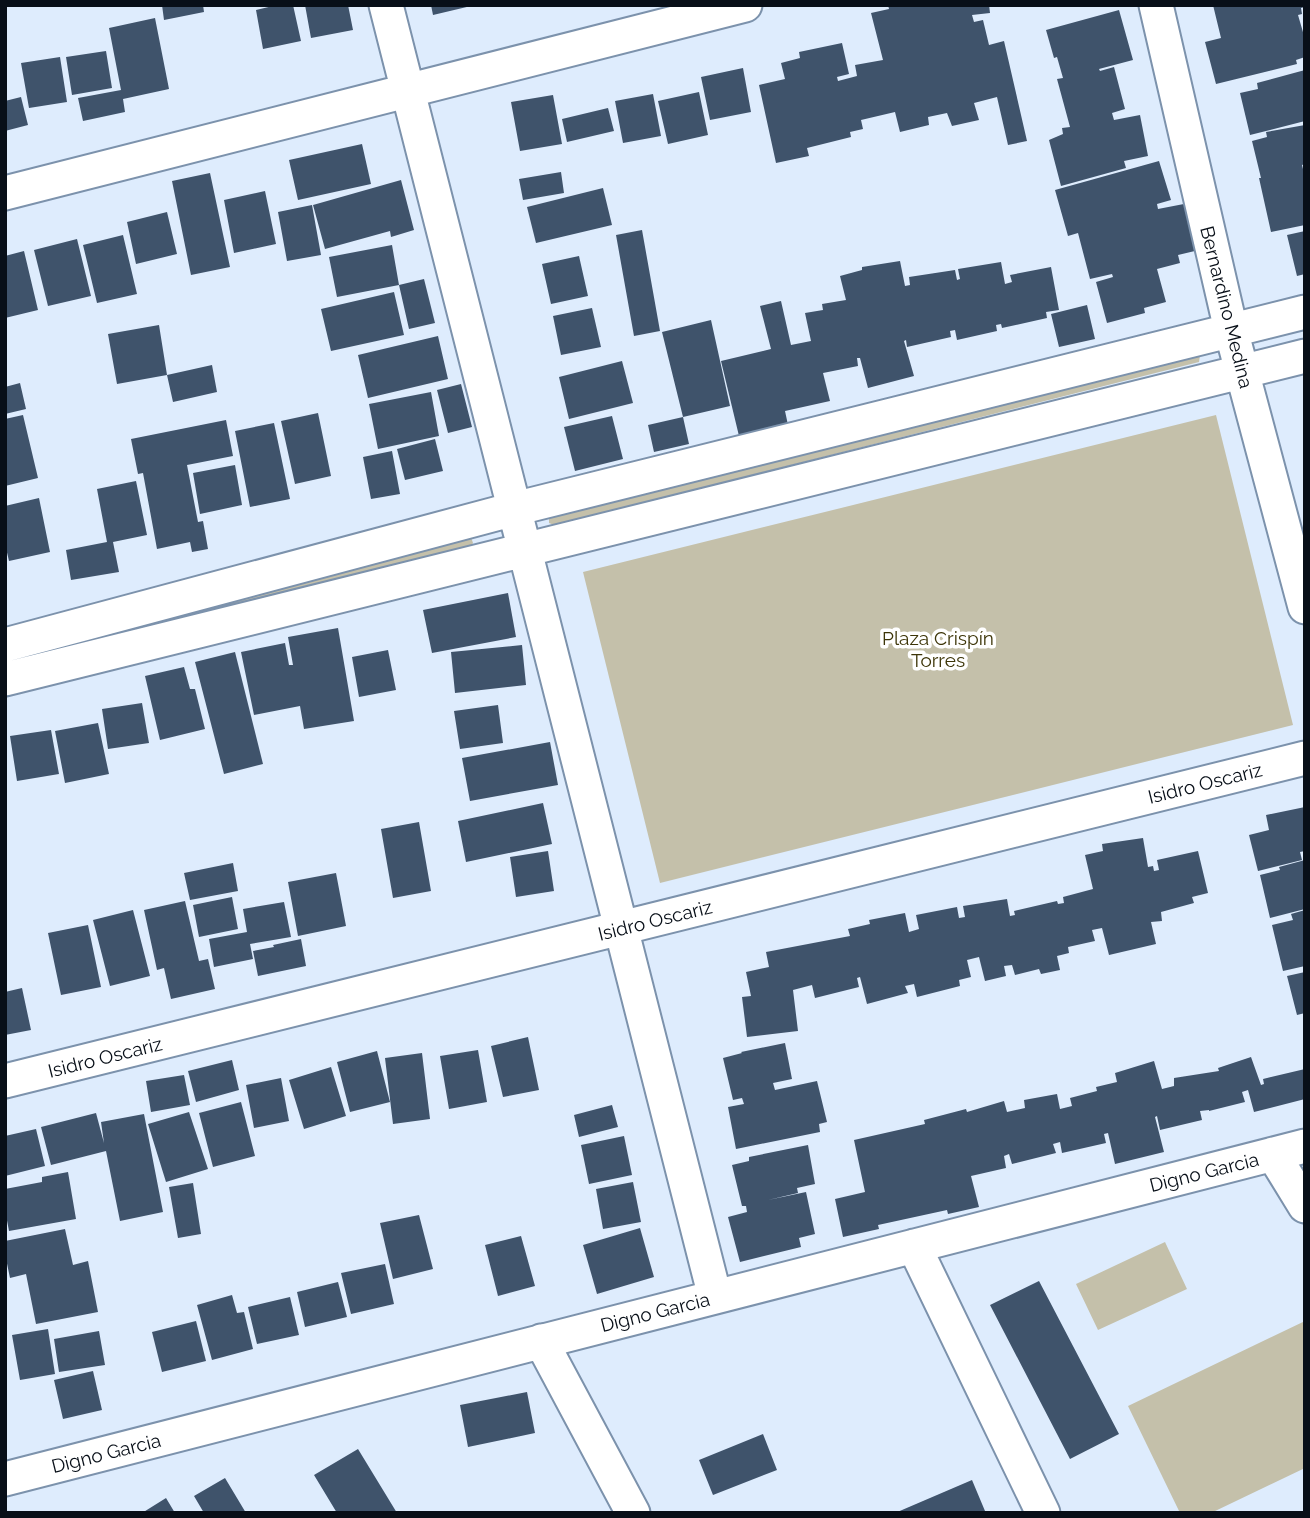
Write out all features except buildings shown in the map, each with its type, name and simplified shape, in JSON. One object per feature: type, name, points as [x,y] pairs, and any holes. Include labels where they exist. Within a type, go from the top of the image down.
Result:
[{"type":"street","points":[[386,5],[715,1297]]},
{"type":"street","points":[[5,192],[745,5]]},
{"type":"street","name":"Bernardino Medina","points":[[1156,5],[1231,330],[1305,607]]},
{"type":"street","points":[[5,645],[514,509],[1305,312]]},
{"type":"street","points":[[5,678],[1305,356]]},
{"type":"street","name":"Isidro Oscariz","points":[[5,1081],[1305,758]]},
{"type":"street","name":"Digno Garcia","points":[[5,1479],[1305,1146]]},
{"type":"street","points":[[1273,1154],[1305,1206]]},
{"type":"street","points":[[914,1246],[1043,1513]]},
{"type":"street","points":[[541,1341],[634,1513]]},
{"type":"green space","points":[[1200,355],[1199,362],[554,525],[549,523],[549,517]]},
{"type":"green space","name":"Plaza Crispín Torres","points":[[1216,415],[1293,725],[660,883],[583,572]]},
{"type":"green space","points":[[471,537],[471,546],[5,661],[5,651]]},
{"type":"green space","points":[[1165,1242],[1187,1289],[1098,1330],[1076,1284]]},
{"type":"green space","points":[[1305,1321],[1305,1468],[1211,1513],[1180,1513],[1128,1406]]}]
